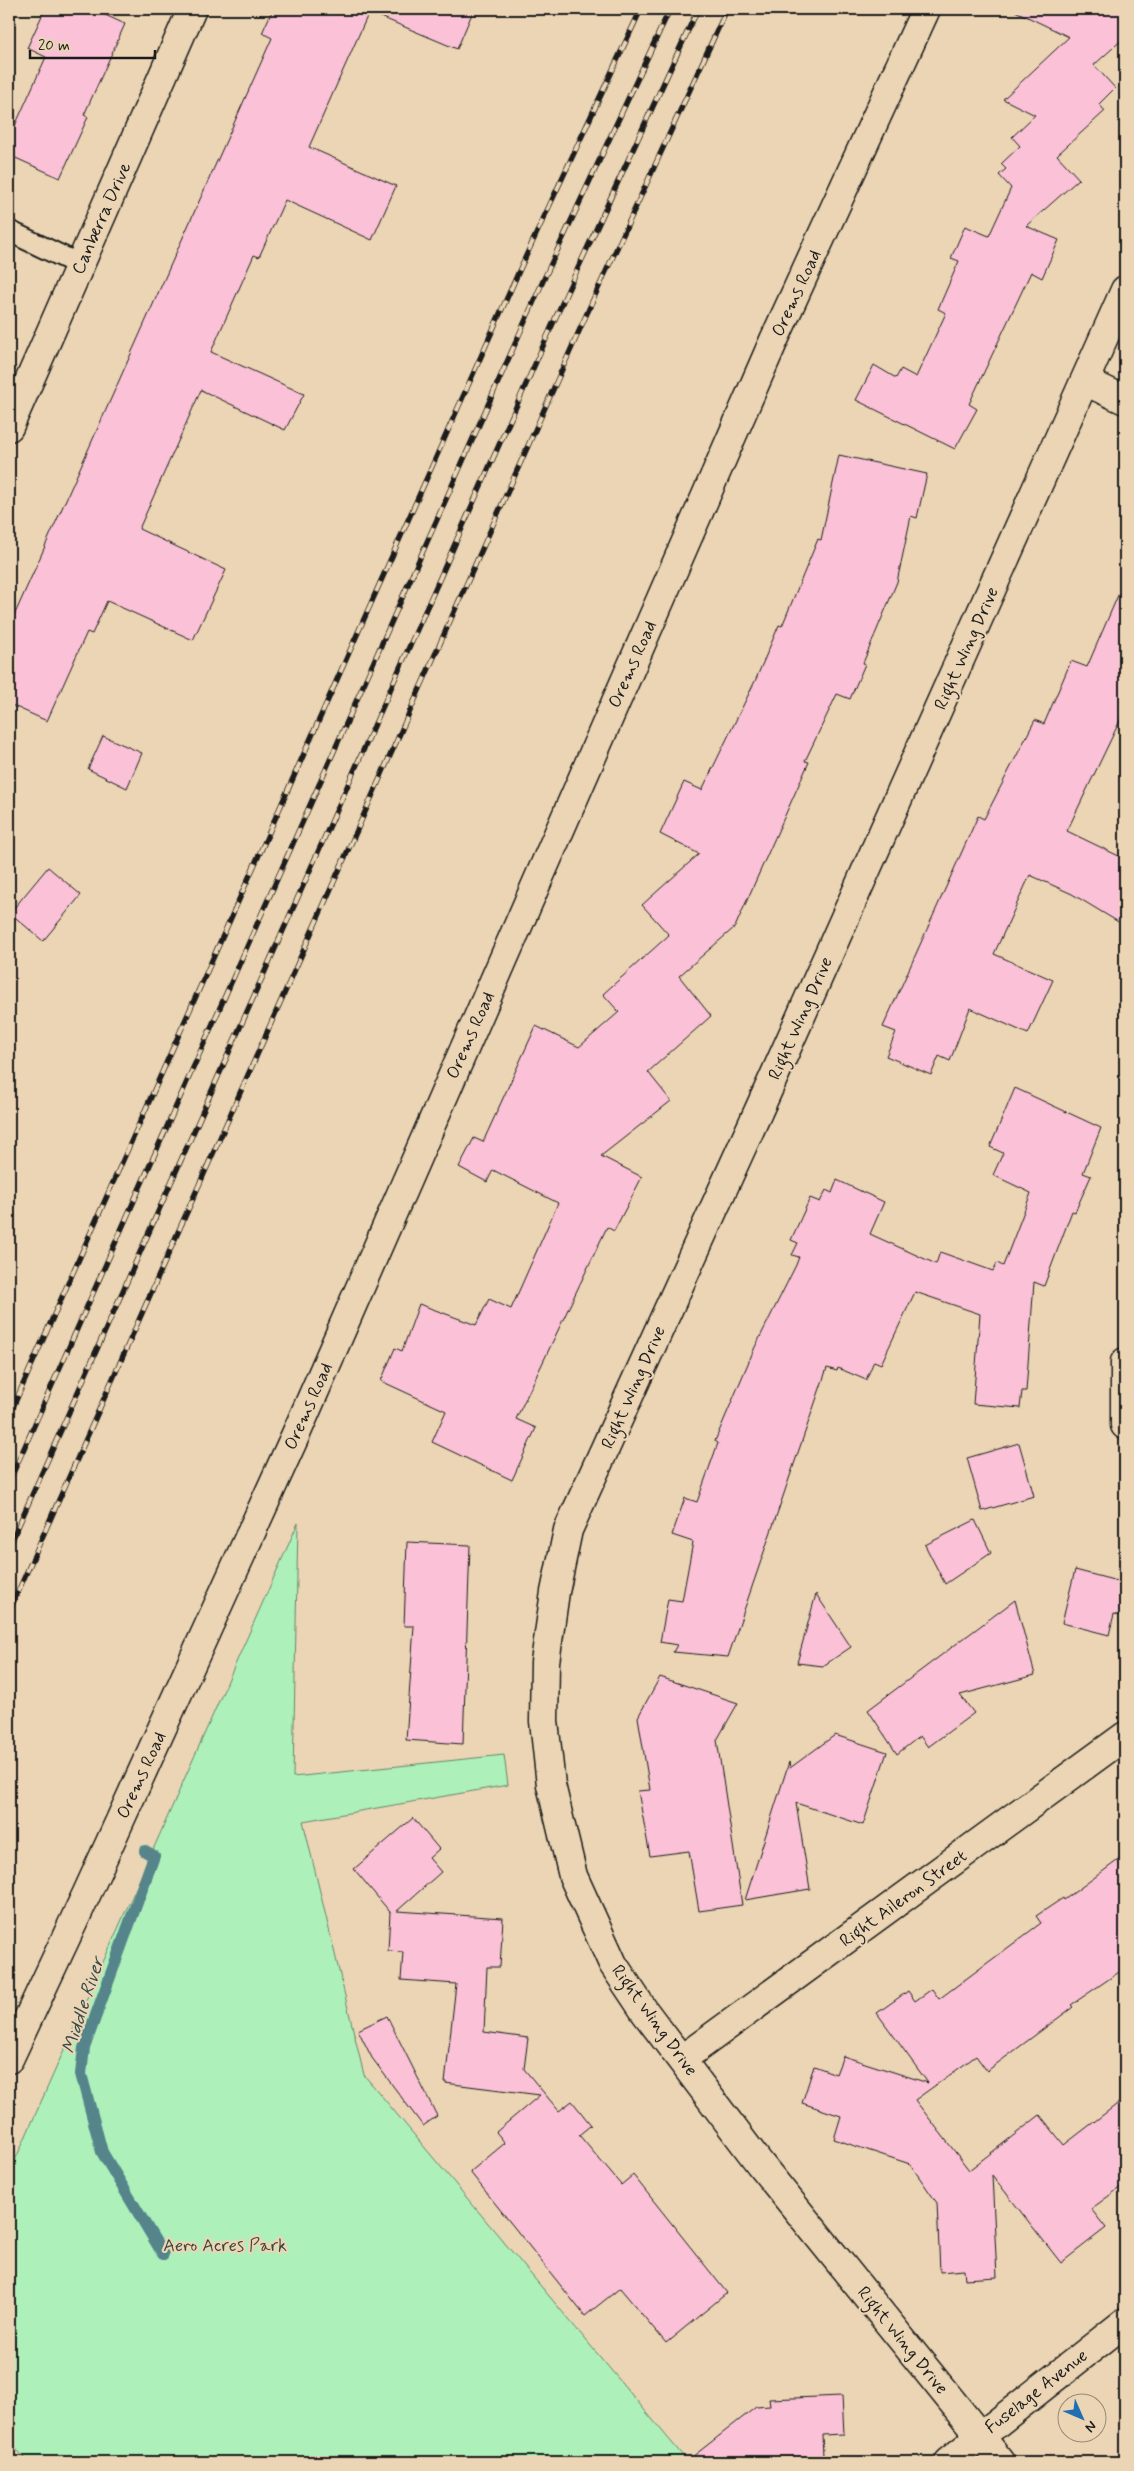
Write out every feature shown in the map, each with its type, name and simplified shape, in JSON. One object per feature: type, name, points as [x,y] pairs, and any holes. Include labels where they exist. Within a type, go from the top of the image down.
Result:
[{"type":"street","name":"Canberra Drive","points":[[9,426],[192,9]]},
{"type":"street","name":"Orems Road","points":[[9,2059],[95,1876],[296,1434],[774,340],[926,9]]},
{"type":"street","name":"Right Wing Drive","points":[[1001,2462],[760,2164],[682,2059],[644,2012],[613,1964],[574,1876],[551,1785],[544,1722],[545,1662],[555,1592],[568,1530],[776,1072],[1125,290]]},
{"type":"street","points":[[1085,382],[1125,400]]},
{"type":"street","points":[[1125,1362],[1125,1424]]},
{"type":"street","name":"Right Aileron Street","points":[[682,2059],[1125,1736]]},
{"type":"street","name":"Fuselage Avenue","points":[[948,2462],[1125,2322]]},
{"type":"lane","points":[[9,232],[80,265]]},
{"type":"green space","name":"Aero Acres Park","points":[[298,1523],[293,1777],[504,1755],[508,1785],[303,1821],[364,2075],[688,2462],[29,2462],[9,2442],[9,2174]]},
{"type":"building","points":[[45,9],[92,9],[125,24],[84,115],[88,117],[60,178],[9,155],[9,139],[46,57],[27,48]]},
{"type":"building","points":[[273,9],[474,9],[457,49],[369,12],[309,147],[396,186],[372,240],[285,200],[259,257],[254,255],[211,352],[304,394],[285,430],[201,390],[139,529],[226,570],[193,640],[107,601],[92,634],[87,632],[47,721],[9,704],[9,627],[272,38],[262,33]]},
{"type":"building","points":[[1011,9],[1125,9],[1125,37],[1094,65],[1115,88],[1099,104],[1105,111],[1057,155],[1079,179],[1026,226],[1059,240],[1042,278],[1031,272],[969,404],[977,409],[955,449],[856,400],[874,365],[896,378],[901,369],[916,377],[946,313],[938,309],[959,261],[951,258],[965,226],[989,236],[1011,188],[999,175],[1006,169],[1001,164],[1020,146],[1012,137],[1035,115],[1003,99],[1069,37]]},
{"type":"building","points":[[839,455],[927,474],[917,518],[911,516],[897,582],[850,699],[837,694],[805,761],[809,762],[735,927],[679,976],[711,1016],[648,1072],[671,1101],[601,1156],[642,1177],[614,1231],[607,1227],[516,1419],[536,1428],[512,1480],[432,1442],[446,1411],[381,1381],[395,1348],[402,1351],[419,1304],[476,1325],[489,1299],[511,1309],[558,1203],[493,1170],[487,1182],[459,1167],[474,1138],[483,1142],[536,1026],[579,1047],[619,1012],[603,994],[669,935],[642,905],[699,854],[660,834],[684,782],[702,790],[756,679],[779,625],[782,626],[818,539],[821,540]]},
{"type":"building","points":[[1125,579],[1125,710],[1067,831],[1125,859],[1125,926],[1072,894],[1030,875],[994,954],[1053,980],[1028,1034],[970,1008],[950,1061],[939,1056],[931,1075],[886,1056],[896,1032],[883,1027],[978,816],[984,819],[1035,720],[1044,724],[1071,661],[1087,667]]},
{"type":"building","points":[[103,736],[142,753],[127,788],[88,769]]},
{"type":"building","points":[[48,867],[81,895],[43,941],[10,913]]},
{"type":"building","points":[[1015,1088],[1101,1128],[1083,1173],[1091,1176],[1075,1212],[1072,1211],[1044,1286],[1034,1282],[1026,1391],[1022,1391],[1020,1408],[973,1404],[980,1314],[915,1292],[881,1364],[874,1361],[866,1380],[838,1368],[837,1371],[827,1368],[728,1657],[673,1652],[677,1645],[660,1642],[668,1599],[682,1601],[693,1542],[672,1535],[685,1498],[697,1502],[718,1443],[715,1441],[755,1347],[796,1265],[799,1257],[792,1255],[798,1243],[791,1240],[810,1198],[820,1202],[826,1190],[832,1193],[837,1180],[884,1202],[870,1234],[936,1264],[940,1252],[993,1271],[997,1263],[1003,1266],[1031,1193],[993,1175],[1003,1153],[990,1147]]},
{"type":"building","points":[[1019,1443],[1034,1496],[982,1511],[967,1458]]},
{"type":"building","points":[[975,1520],[991,1553],[945,1584],[925,1545]]},
{"type":"building","points":[[407,1542],[470,1545],[463,1744],[406,1740],[414,1626],[404,1626]]},
{"type":"building","points":[[1075,1570],[1125,1583],[1125,1617],[1114,1614],[1109,1635],[1062,1623]]},
{"type":"building","points":[[816,1594],[851,1647],[823,1666],[797,1663]]},
{"type":"building","points":[[1015,1600],[1035,1675],[960,1695],[974,1713],[928,1747],[920,1736],[897,1754],[868,1710]]},
{"type":"building","points":[[660,1677],[738,1703],[717,1740],[742,1905],[699,1911],[689,1851],[650,1856],[638,1791],[650,1790],[638,1717]]},
{"type":"building","points":[[835,1735],[887,1752],[863,1825],[796,1803],[810,1889],[745,1900],[789,1762],[790,1768]]},
{"type":"building","points":[[413,1818],[439,1849],[429,1858],[441,1872],[397,1911],[503,1918],[500,1967],[487,1967],[484,2032],[528,2038],[524,2069],[559,2111],[572,2101],[591,2125],[579,2135],[621,2185],[633,2175],[727,2293],[666,2343],[620,2288],[585,2316],[470,2172],[505,2143],[496,2132],[540,2095],[445,2083],[456,1984],[401,1980],[403,1952],[388,1951],[390,1912],[354,1869]]},
{"type":"building","points":[[1125,1855],[1125,1968],[1071,2005],[1073,2007],[987,2071],[976,2056],[915,2100],[969,2170],[1040,2115],[1064,2145],[1125,2098],[1125,2184],[1091,2209],[1106,2228],[1061,2263],[992,2175],[997,2277],[965,2279],[964,2270],[940,2272],[937,2203],[910,2164],[834,2139],[841,2116],[802,2103],[814,2066],[836,2074],[843,2056],[928,2083],[877,2013],[908,1991],[915,2001],[932,1989],[939,1999],[1041,1923],[1036,1916],[1063,1898],[1064,1900]]},
{"type":"building","points":[[387,2016],[437,2116],[423,2126],[372,2058],[358,2030]]},
{"type":"building","points":[[842,2396],[844,2434],[822,2435],[823,2456],[687,2461],[756,2407],[770,2406],[769,2399]]},
{"type":"waterway","name":"Middle River","points":[[145,1851],[154,1856],[84,2048],[81,2074],[102,2152],[163,2254]]},
{"type":"railway","points":[[9,1416],[519,271],[641,9]]},
{"type":"railway","points":[[9,1482],[543,281],[670,9]]},
{"type":"railway","points":[[9,1547],[567,292],[698,9]]},
{"type":"railway","points":[[9,1612],[592,302],[727,9]]}]
